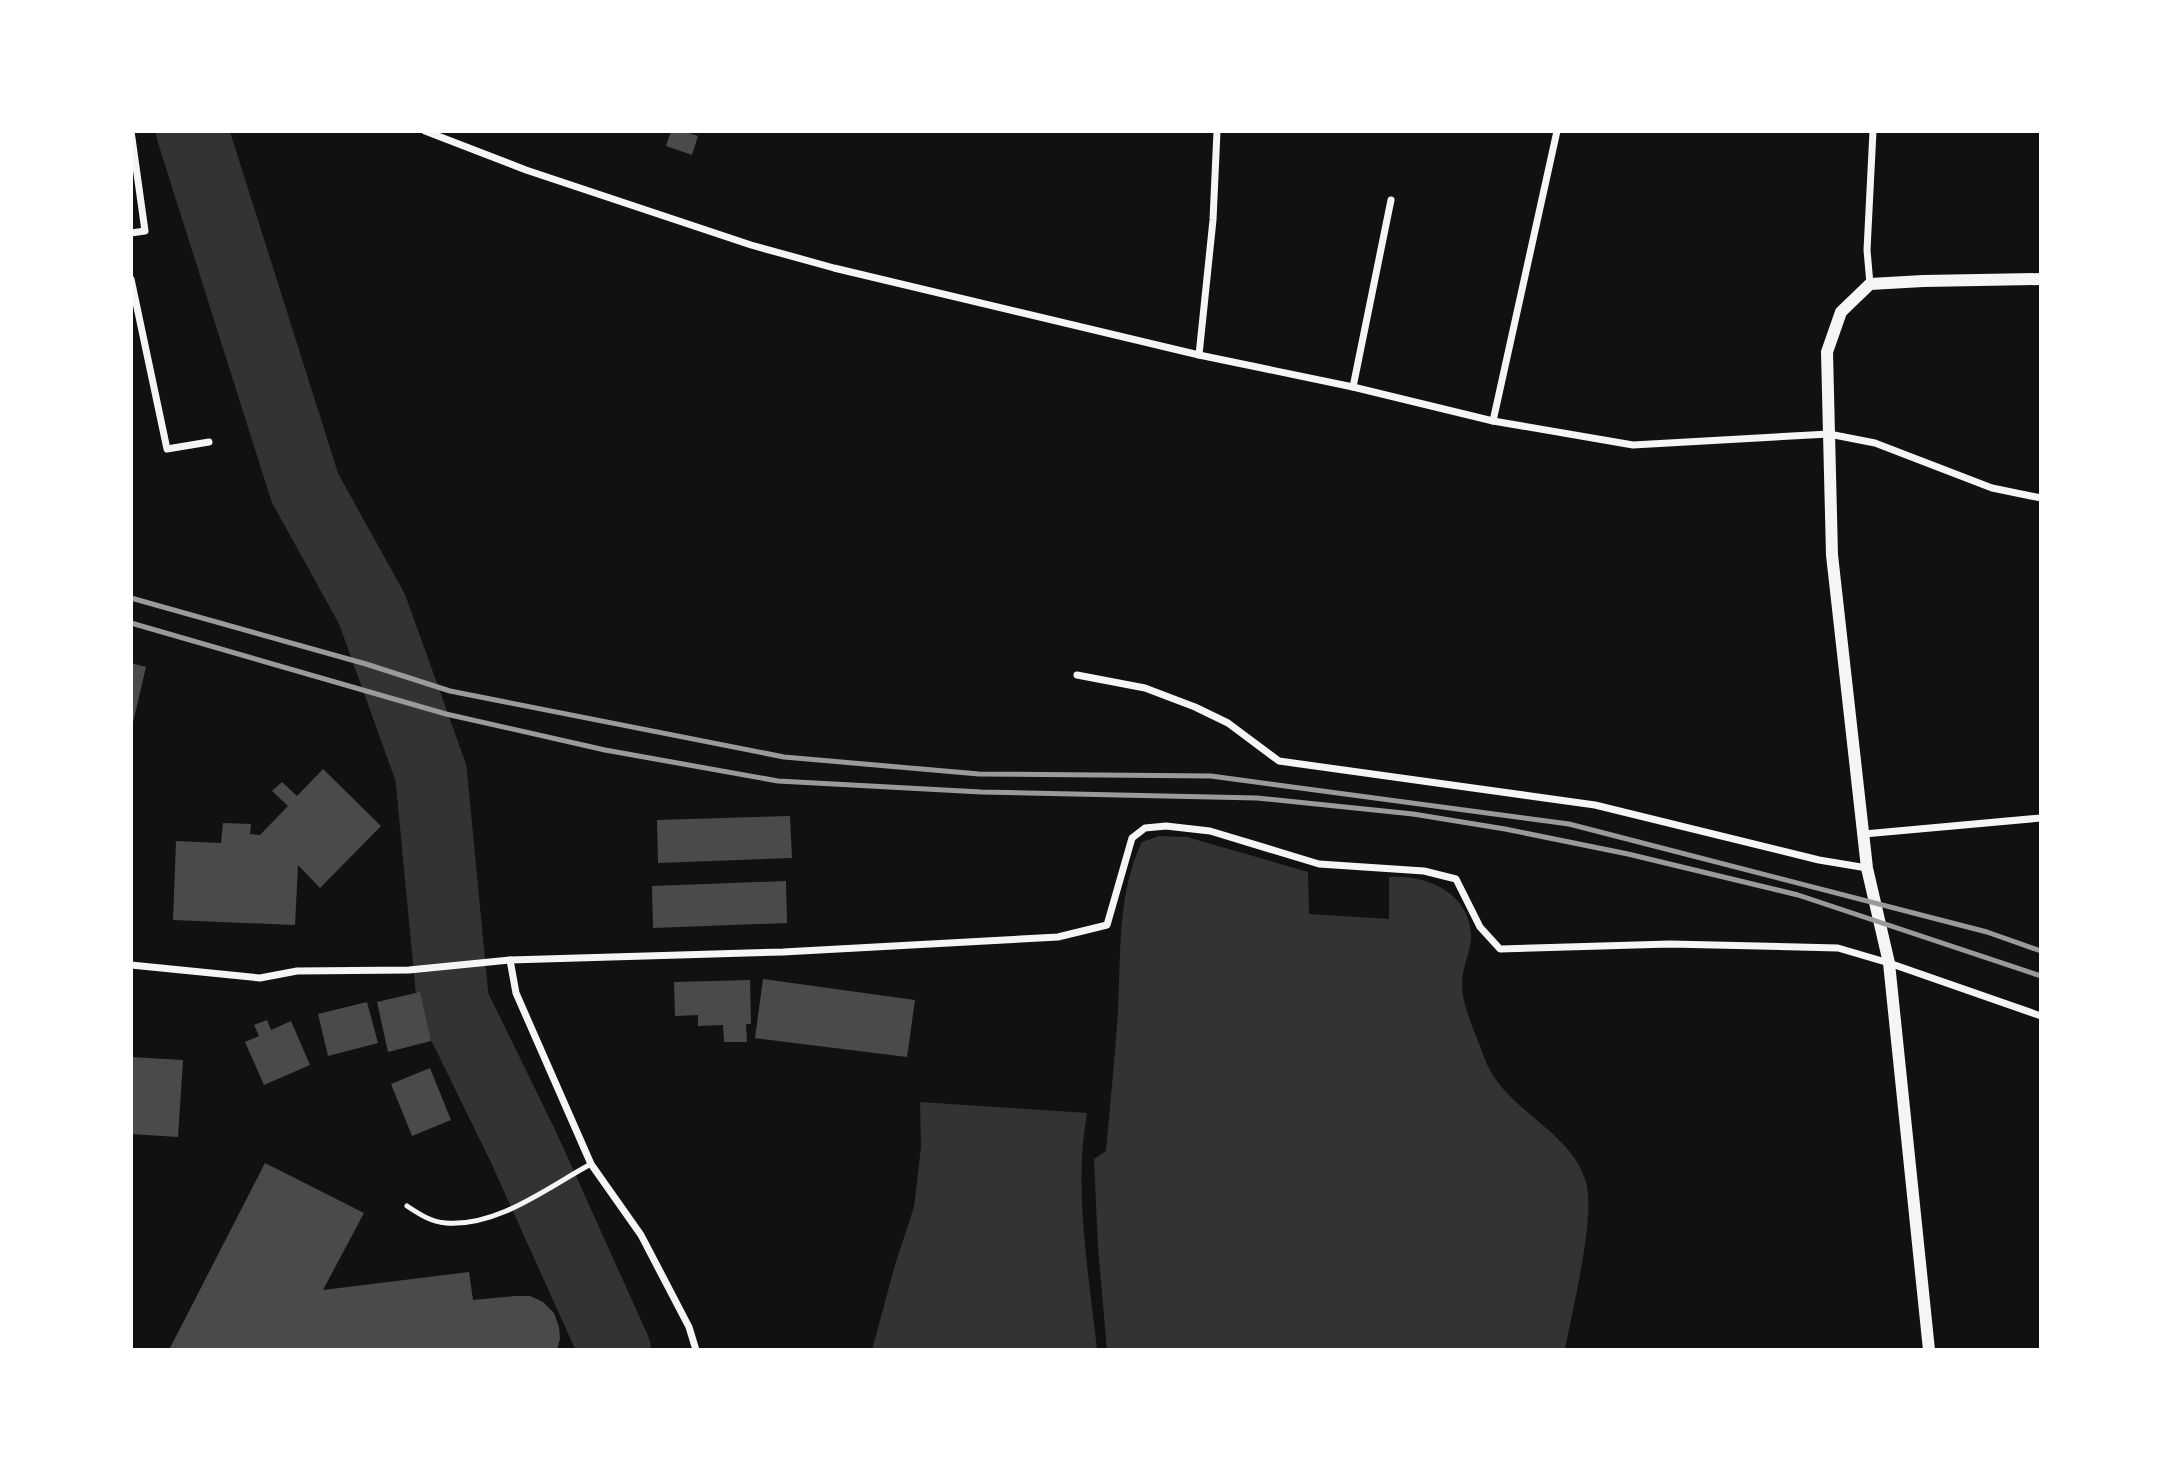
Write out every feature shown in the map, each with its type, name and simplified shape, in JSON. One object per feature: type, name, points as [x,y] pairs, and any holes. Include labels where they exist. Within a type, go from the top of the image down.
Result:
[{"type":"street","points":[[131,131],[145,231],[131,233]]},
{"type":"street","points":[[425,131],[539,175],[751,245],[834,268],[1199,355],[1353,387],[1493,421],[1633,445],[1829,434],[1875,443],[1992,488],[2041,498]]},
{"type":"street","points":[[1199,355],[1213,220],[1217,131]]},
{"type":"street","points":[[1493,421],[1557,131]]},
{"type":"street","points":[[1870,284],[1867,250],[1873,131]]},
{"type":"street","points":[[1353,387],[1391,200]]},
{"type":"street","points":[[131,279],[167,449],[209,442]]},
{"type":"street","points":[[1929,1350],[1889,963],[1867,867],[1832,555],[1827,352],[1841,312],[1870,284],[2041,279]]},
{"type":"street","points":[[1077,675],[1145,688],[1195,707],[1228,723],[1279,761],[1595,805],[1819,860],[1867,867]]},
{"type":"street","points":[[1864,834],[2041,818]]},
{"type":"street","points":[[131,965],[260,978],[297,971],[409,970],[510,960],[783,952],[1058,936],[1107,925],[1132,838],[1145,828],[1166,826],[1210,831],[1319,864],[1424,871],[1456,878],[1480,928],[1500,949],[1670,944],[1838,948],[2041,1016]]},
{"type":"street","points":[[510,960],[516,993],[591,1164],[641,1235],[689,1327],[696,1350]]},
{"type":"lane","points":[[407,1206],[427,1219],[447,1223],[479,1219],[507,1210],[591,1164]]},
{"type":"shaded area","points":[[1159,836],[1187,837],[1308,872],[1309,914],[1389,919],[1389,877],[1430,883],[1454,897],[1462,907],[1471,934],[1462,990],[1466,1010],[1484,1057],[1493,1076],[1506,1092],[1566,1147],[1578,1163],[1586,1182],[1586,1240],[1565,1350],[1107,1350],[1094,1159],[1106,1151],[1117,1029],[1122,925],[1128,882],[1142,842]]},
{"type":"shaded area","points":[[920,1102],[1087,1113],[1083,1142],[1082,1202],[1097,1350],[872,1350],[914,1207],[921,1147]]},
{"type":"building","points":[[671,131],[683,131],[698,136],[692,155],[666,146]]},
{"type":"building","points":[[131,663],[146,667],[132,727],[131,727]]},
{"type":"building","points":[[323,769],[381,826],[320,888],[298,865],[295,925],[173,920],[176,841],[221,843],[223,823],[251,824],[250,834],[260,835],[288,806],[272,791],[282,782],[297,796]]},
{"type":"building","points":[[790,816],[792,858],[658,863],[657,820]]},
{"type":"building","points":[[786,881],[787,923],[653,928],[652,886]]},
{"type":"building","points":[[763,979],[915,1000],[907,1057],[755,1038]]},
{"type":"building","points":[[750,980],[751,1024],[746,1024],[747,1042],[724,1042],[723,1025],[698,1026],[698,1015],[675,1016],[674,982]]},
{"type":"building","points":[[420,992],[431,1041],[388,1052],[377,1002]]},
{"type":"building","points":[[367,1002],[378,1043],[328,1056],[318,1014]]},
{"type":"building","points":[[267,1020],[271,1030],[291,1021],[310,1065],[264,1085],[245,1042],[259,1036],[254,1025]]},
{"type":"building","points":[[131,1057],[183,1060],[178,1137],[131,1134]]},
{"type":"building","points":[[430,1068],[451,1120],[412,1136],[391,1084]]},
{"type":"building","points":[[265,1163],[364,1213],[323,1290],[469,1272],[473,1300],[530,1296],[543,1302],[554,1313],[559,1327],[557,1350],[169,1350]]},
{"type":"waterway","points":[[192,131],[305,488],[372,609],[431,773],[453,1003],[523,1146],[615,1350]]},
{"type":"railway","points":[[131,598],[366,664],[450,691],[784,757],[979,774],[1211,776],[1569,824],[1987,932],[2041,951]]},
{"type":"railway","points":[[131,623],[446,714],[605,750],[778,781],[981,792],[1257,798],[1413,814],[1505,829],[1628,854],[1798,895],[2041,976]]}]
